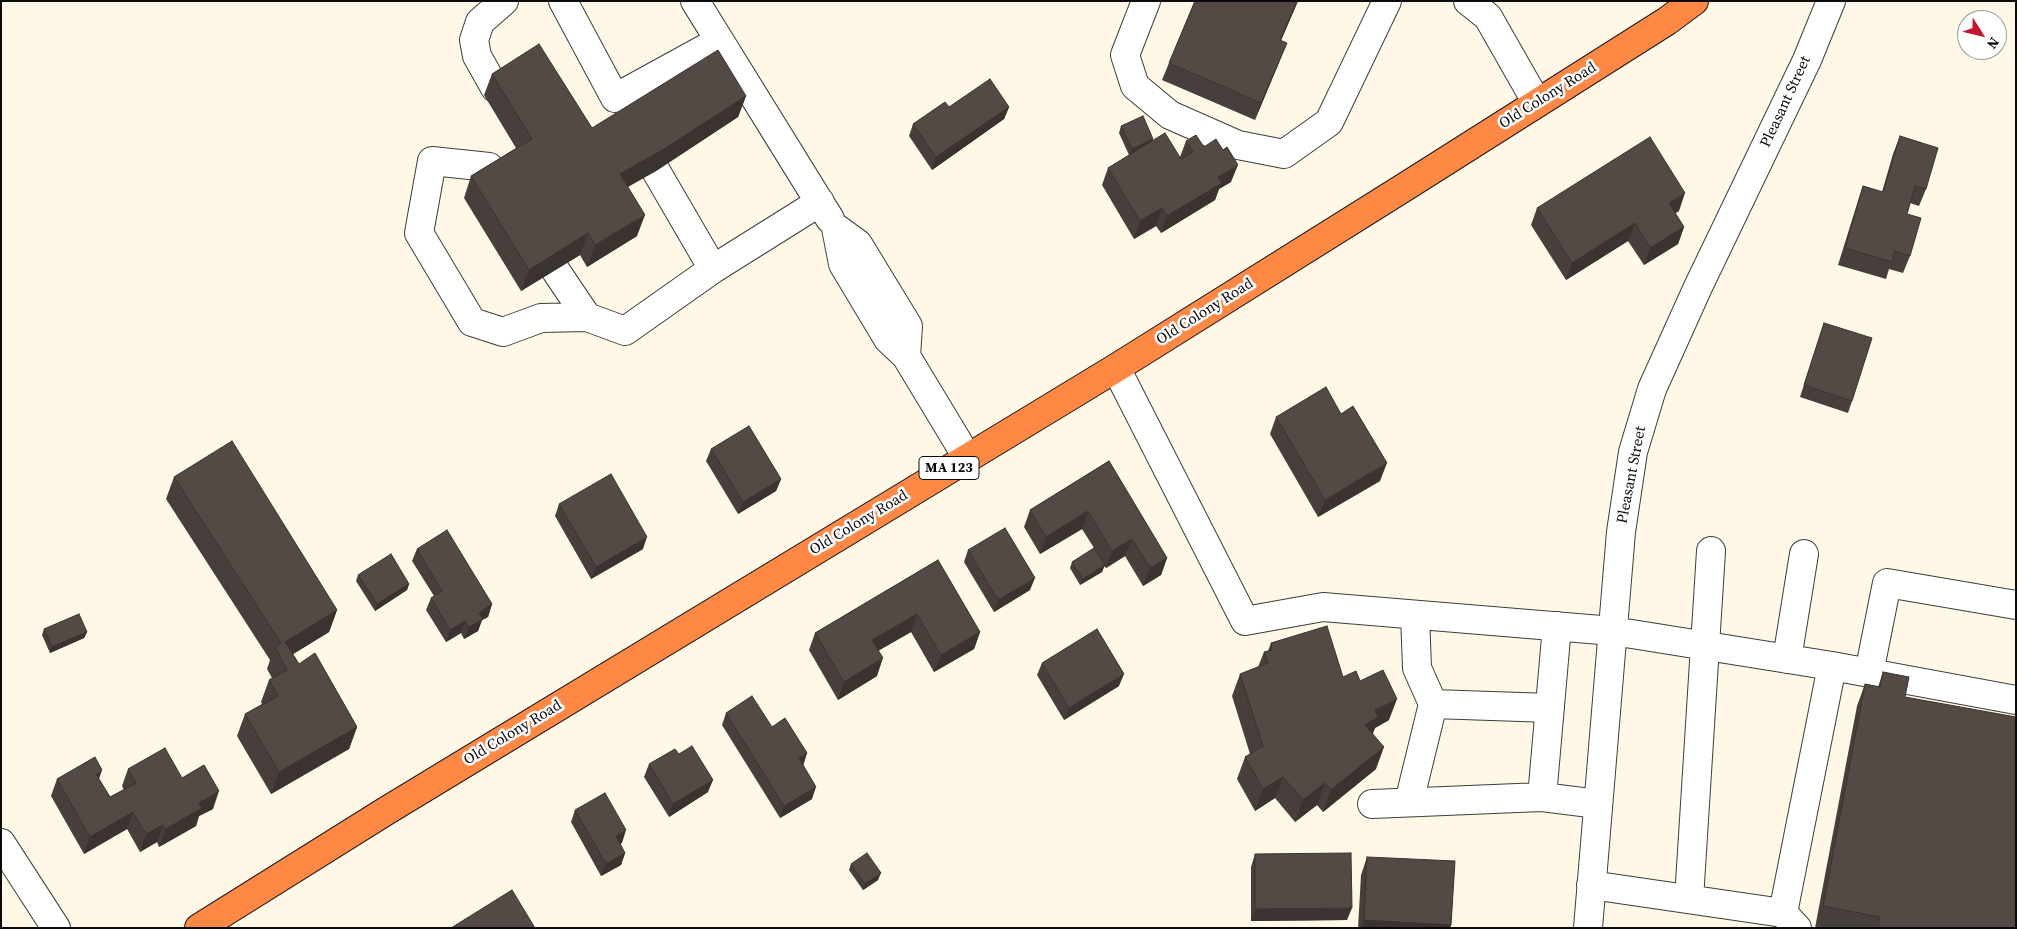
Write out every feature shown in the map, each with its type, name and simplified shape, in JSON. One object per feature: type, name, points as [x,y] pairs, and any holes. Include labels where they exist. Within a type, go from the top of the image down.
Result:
[{"type":"highway","name":"Old Colony Road","points":[[199,928],[386,810],[1116,368],[1538,103],[1667,21],[1694,1]]},
{"type":"street","points":[[496,88],[477,56],[474,40],[480,22],[504,1]]},
{"type":"street","points":[[563,1],[628,122]]},
{"type":"street","points":[[694,1],[836,228],[858,244],[908,326],[906,356],[967,458]]},
{"type":"street","points":[[1146,1],[1125,55],[1135,86],[1170,115],[1238,145],[1284,154],[1329,122],[1387,1]]},
{"type":"street","points":[[1468,1],[1488,17],[1538,103]]},
{"type":"street","name":"Pleasant Street","points":[[1588,928],[1621,532],[1633,452],[1652,389],[1698,287],[1806,60],[1831,1]]},
{"type":"street","points":[[615,98],[719,41]]},
{"type":"street","points":[[496,177],[489,167],[432,161],[419,233],[472,322],[503,332],[540,318],[586,317],[625,331],[713,269],[820,202]]},
{"type":"street","points":[[656,171],[713,269]]},
{"type":"street","points":[[556,271],[586,317]]},
{"type":"street","points":[[1116,368],[1245,621],[1323,606],[1613,631],[1832,666],[2016,700]]},
{"type":"street","points":[[1689,899],[1711,551]]},
{"type":"street","points":[[1788,659],[1804,554]]},
{"type":"street","points":[[1869,673],[1887,583],[2016,605]]},
{"type":"street","points":[[1409,802],[1433,704],[1416,668],[1416,615]]},
{"type":"street","points":[[1542,797],[1556,626]]},
{"type":"street","points":[[1591,885],[1689,899],[1790,920],[1832,666]]},
{"type":"street","points":[[1433,704],[1550,708]]},
{"type":"street","points":[[1372,804],[1542,797],[1598,804]]},
{"type":"street","points":[[1,843],[56,928]]},
{"type":"building","points":[[1195,1],[1297,1],[1280,40],[1287,43],[1261,103],[1169,63]]},
{"type":"building","points":[[539,44],[592,128],[718,50],[746,96],[664,149],[620,174],[645,215],[595,245],[588,233],[529,270],[471,176],[532,139],[492,74]]},
{"type":"building","points":[[990,79],[1009,107],[936,157],[913,124],[945,102],[949,107]]},
{"type":"building","points":[[1143,116],[1153,139],[1132,149],[1121,126]]},
{"type":"building","points":[[1165,133],[1181,159],[1193,152],[1186,141],[1196,135],[1204,147],[1216,139],[1223,150],[1227,147],[1238,165],[1218,177],[1222,183],[1167,216],[1162,208],[1140,221],[1108,168]]},
{"type":"building","points":[[1900,136],[1938,148],[1926,189],[1915,186],[1907,214],[1921,218],[1910,256],[1895,251],[1892,262],[1845,248],[1863,186],[1883,192]]},
{"type":"building","points":[[1650,137],[1685,193],[1669,203],[1684,227],[1650,248],[1635,223],[1572,263],[1537,208]]},
{"type":"building","points":[[1824,323],[1872,338],[1852,401],[1804,385]]},
{"type":"building","points":[[1326,387],[1341,414],[1353,406],[1387,463],[1325,500],[1276,417]]},
{"type":"building","points":[[749,426],[781,479],[743,502],[711,449]]},
{"type":"building","points":[[232,441],[337,610],[285,642],[299,664],[315,653],[357,727],[279,772],[245,714],[278,696],[269,680],[287,670],[275,647],[281,643],[174,477]]},
{"type":"building","points":[[1109,461],[1167,558],[1150,568],[1132,539],[1112,551],[1088,511],[1046,537],[1030,510]]},
{"type":"building","points":[[611,474],[647,537],[596,567],[559,504]]},
{"type":"building","points":[[1005,528],[1035,578],[998,600],[968,550]]},
{"type":"building","points":[[447,530],[492,604],[479,613],[483,619],[469,627],[465,621],[450,630],[431,598],[442,591],[417,549]]},
{"type":"building","points":[[1094,548],[1105,565],[1083,579],[1072,562]]},
{"type":"building","points":[[391,554],[409,584],[377,604],[358,575]]},
{"type":"building","points":[[938,560],[980,632],[941,655],[917,614],[872,640],[883,658],[844,682],[815,633]]},
{"type":"building","points":[[79,614],[87,632],[52,647],[44,629]]},
{"type":"building","points":[[1327,626],[1343,677],[1356,671],[1360,681],[1383,670],[1397,699],[1375,710],[1378,717],[1365,725],[1384,747],[1331,790],[1325,783],[1303,800],[1283,777],[1263,789],[1245,757],[1263,746],[1240,674],[1268,663],[1264,652],[1272,650],[1271,643]]},
{"type":"building","points":[[1097,629],[1124,674],[1069,708],[1042,663]]},
{"type":"building","points":[[1883,672],[1909,677],[1905,697],[2016,717],[2016,928],[1878,928],[1880,917],[1823,906],[1865,684],[1880,687]]},
{"type":"building","points":[[752,696],[772,727],[785,718],[807,753],[799,758],[816,787],[784,806],[726,713]]},
{"type":"building","points":[[692,746],[713,780],[673,804],[649,764],[675,749],[679,754]]},
{"type":"building","points":[[165,748],[182,778],[204,765],[219,791],[199,803],[202,808],[166,829],[163,825],[146,834],[133,812],[90,837],[57,779],[95,757],[102,770],[96,774],[110,797],[136,783],[128,769]]},
{"type":"building","points":[[605,793],[626,830],[616,836],[625,853],[606,864],[575,810]]},
{"type":"building","points":[[867,853],[881,873],[865,884],[851,864]]},
{"type":"building","points":[[1351,853],[1352,908],[1255,909],[1255,854]]},
{"type":"building","points":[[1367,857],[1455,861],[1451,925],[1364,920]]},
{"type":"building","points":[[512,890],[535,928],[451,928]]}]
